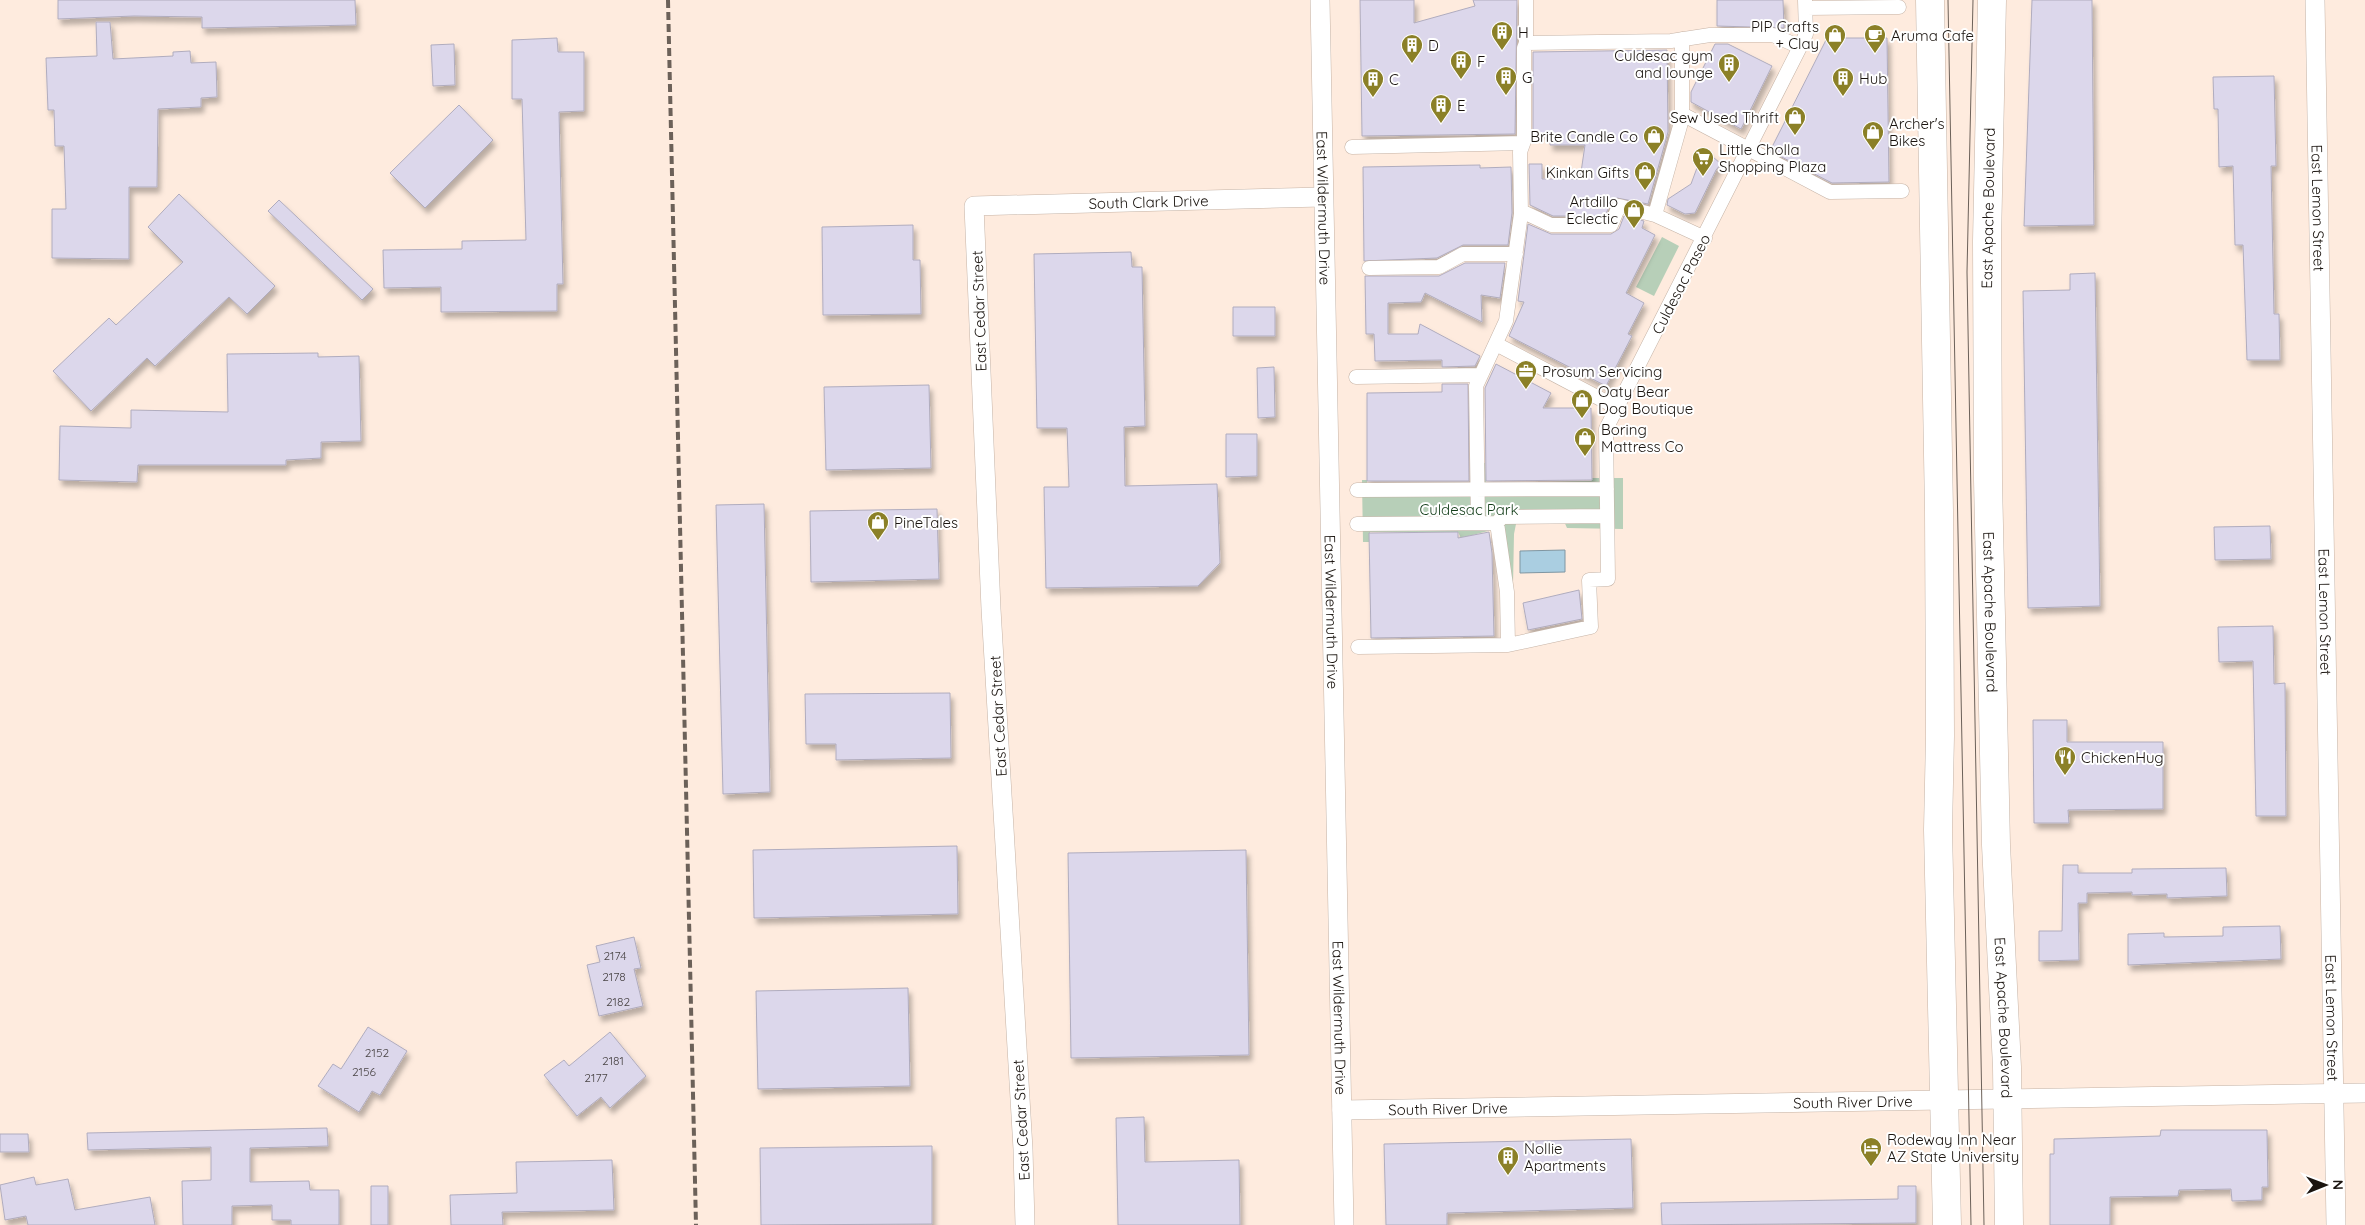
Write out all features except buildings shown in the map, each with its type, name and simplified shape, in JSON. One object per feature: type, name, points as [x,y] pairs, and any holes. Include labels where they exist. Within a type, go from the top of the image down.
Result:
[{"type":"main road","points":[[1930,0],[1939,511],[1940,736],[1938,830],[1947,1225]]},
{"type":"main road","name":"East Apache Boulevard","points":[[1992,0],[1987,241],[1988,490],[1996,845],[2008,1099],[2009,1225]]},
{"type":"street","name":"East Wildermuth Drive","points":[[1320,0],[1344,1225]]},
{"type":"street","points":[[1478,523],[1476,386],[1506,321],[1516,254],[1521,211],[1520,152],[1523,143],[1526,0]]},
{"type":"street","name":"East Lemon Street","points":[[2315,0],[2336,1225]]},
{"type":"street","points":[[1805,4],[1899,7]]},
{"type":"street","name":"Culdesac Paseo","points":[[1508,644],[1590,627],[1589,580],[1608,579],[1606,429],[1705,238],[1800,47],[1806,34],[1805,4]]},
{"type":"street","points":[[1526,43],[1682,39],[1710,35],[1773,35],[1800,47]]},
{"type":"street","points":[[1655,215],[1682,114],[1682,39]]},
{"type":"street","points":[[1682,114],[1830,192],[1902,191]]},
{"type":"street","points":[[1352,146],[1523,143]]},
{"type":"street","name":"South Clark Drive","points":[[974,206],[1324,198]]},
{"type":"street","name":"East Cedar Street","points":[[974,206],[991,609],[1024,1149],[1025,1225]]},
{"type":"street","points":[[1521,211],[1551,225],[1611,225],[1619,206],[1655,215],[1705,238]]},
{"type":"street","points":[[1368,268],[1440,267],[1463,254],[1516,254]]},
{"type":"street","points":[[1496,344],[1616,407]]},
{"type":"street","points":[[1356,377],[1481,375]]},
{"type":"street","points":[[1357,490],[1607,489]]},
{"type":"street","points":[[1358,647],[1508,644],[1508,592],[1497,523],[1502,517],[1607,516]]},
{"type":"street","points":[[1357,524],[1497,523]]},
{"type":"street","name":"South River Drive","points":[[1342,1110],[1943,1102],[2008,1099],[2365,1093]]},
{"type":"green space","points":[[1662,237],[1679,246],[1654,296],[1636,287]]},
{"type":"green space","name":"Culdesac Park","points":[[1471,463],[1485,463],[1486,483],[1591,481],[1592,478],[1623,478],[1623,529],[1567,528],[1563,519],[1517,519],[1514,534],[1513,585],[1502,585],[1492,530],[1461,538],[1458,532],[1370,532],[1369,542],[1363,542],[1362,480],[1367,480],[1367,485],[1471,482]]},
{"type":"water","points":[[1565,550],[1565,572],[1520,573],[1520,551]]},
{"type":"tram line","points":[[1948,0],[1971,1225]]},
{"type":"tram line","points":[[1973,0],[1967,272],[1984,1225]]},
{"type":"railway","points":[[668,0],[696,1225]]},
{"type":"place","name":"H","points":[[1502,51]]},
{"type":"place","name":"PIP Crafts + Clay","points":[[1835,54]]},
{"type":"place","name":"Aruma Cafe","points":[[1875,54]]},
{"type":"place","name":"D","points":[[1412,64]]},
{"type":"place","name":"F","points":[[1461,80]]},
{"type":"place","name":"Culdesac gym and lounge","points":[[1729,83]]},
{"type":"place","name":"G","points":[[1506,96]]},
{"type":"place","name":"Hub","points":[[1843,97]]},
{"type":"place","name":"C","points":[[1373,98]]},
{"type":"place","name":"E","points":[[1441,124]]},
{"type":"place","name":"Sew Used Thrift","points":[[1795,136]]},
{"type":"place","name":"Archer's Bikes","points":[[1873,151]]},
{"type":"place","name":"Brite Candle Co","points":[[1654,155]]},
{"type":"place","name":"Little Cholla Shopping Plaza","points":[[1703,177]]},
{"type":"place","name":"Kinkan Gifts","points":[[1645,191]]},
{"type":"place","name":"Artdillo Eclectic","points":[[1634,229]]},
{"type":"place","name":"Prosum Servicing","points":[[1526,390]]},
{"type":"place","name":"Oaty Bear Dog Boutique","points":[[1582,419]]},
{"type":"place","name":"Boring Mattress Co","points":[[1585,457]]},
{"type":"place","name":"PineTales","points":[[878,541]]},
{"type":"place","name":"ChickenHug","points":[[2065,776]]},
{"type":"place","name":"Rodeway Inn Near AZ State University","points":[[1871,1167]]},
{"type":"place","name":"Nollie Apartments","points":[[1508,1176]]}]
